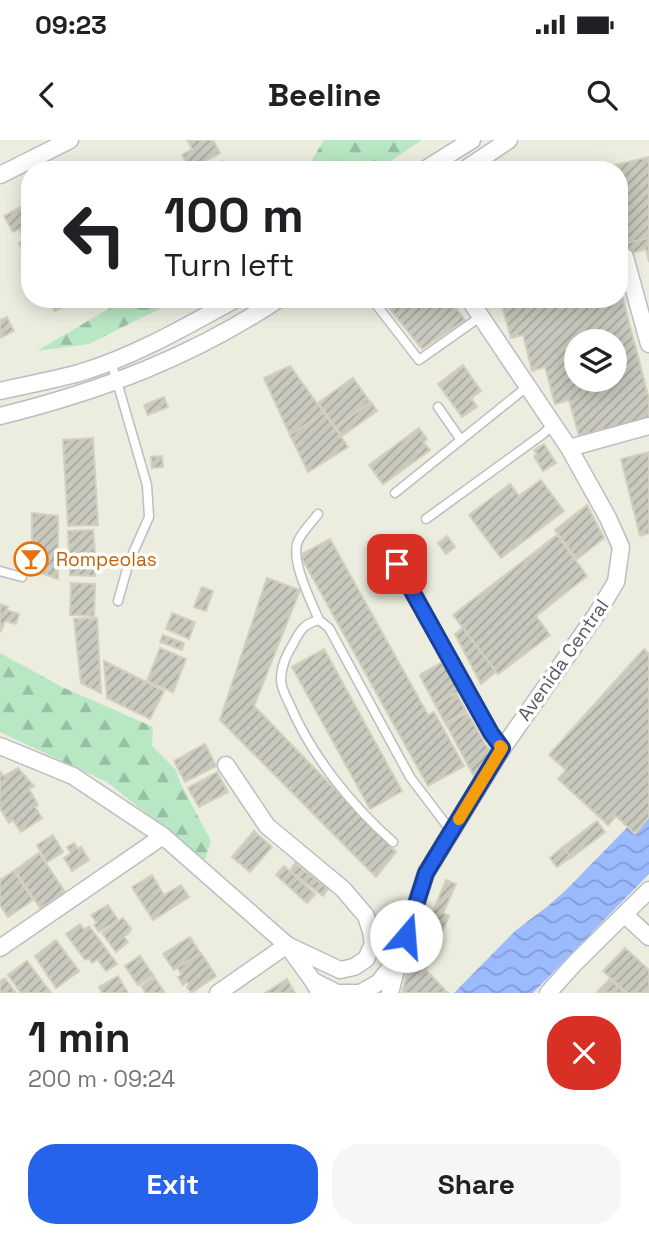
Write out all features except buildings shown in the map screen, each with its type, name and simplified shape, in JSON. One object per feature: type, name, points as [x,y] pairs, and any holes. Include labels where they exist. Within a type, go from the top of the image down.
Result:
[{"type":"street","points":[[28,161],[69,140]]},
{"type":"street","points":[[438,161],[472,140]]},
{"type":"street","points":[[478,161],[509,140]]},
{"type":"street","points":[[0,175],[21,164]]},
{"type":"street","points":[[628,268],[649,344]]},
{"type":"street","points":[[0,391],[81,372],[111,361],[173,334],[220,308]]},
{"type":"street","points":[[0,416],[53,403],[178,357],[265,308]]},
{"type":"street","name":"Avenida Central","points":[[390,993],[426,873],[502,748],[596,615],[615,582],[621,547],[569,448],[474,308]]},
{"type":"street","points":[[569,448],[649,426]]},
{"type":"street","points":[[1,747],[73,776],[163,836],[287,945],[316,987],[337,993],[359,993],[378,982],[399,958]]},
{"type":"street","points":[[226,765],[267,825],[342,888],[366,916],[373,944],[366,959],[354,967],[340,970],[287,945]]},
{"type":"street","points":[[0,948],[163,836]]},
{"type":"street","points":[[548,993],[649,890]]},
{"type":"street","points":[[625,915],[649,937]]},
{"type":"street","points":[[218,993],[287,945]]},
{"type":"lane","points":[[379,308],[419,360],[480,317]]},
{"type":"lane","points":[[111,361],[147,485],[149,517],[130,562],[118,601]]},
{"type":"lane","points":[[395,493],[528,386]]},
{"type":"lane","points":[[438,407],[461,440]]},
{"type":"lane","points":[[426,519],[553,424]]},
{"type":"lane","points":[[318,514],[298,540],[295,554],[319,620],[329,628],[410,777],[451,831]]},
{"type":"lane","points":[[383,540],[502,748]]},
{"type":"lane","points":[[0,571],[22,577]]},
{"type":"lane","points":[[319,620],[308,623],[298,635],[282,662],[280,683],[298,723],[338,785],[369,821],[393,842]]},
{"type":"green space","points":[[324,140],[422,140],[390,161],[311,161]]},
{"type":"green space","points":[[110,308],[161,308],[89,344],[37,351]]},
{"type":"green space","points":[[0,653],[62,687],[153,727],[152,746],[176,770],[211,841],[205,860],[107,782],[0,732]]},
{"type":"water","points":[[649,805],[649,874],[533,993],[454,993],[515,931],[566,890]]},
{"type":"slow traffic","points":[[459,819],[502,748],[500,746]]},
{"type":"place","name":"Rompeolas","points":[[31,559]]},
{"type":"route","points":[[397,564],[491,733],[502,748],[426,873],[406,936]]}]
